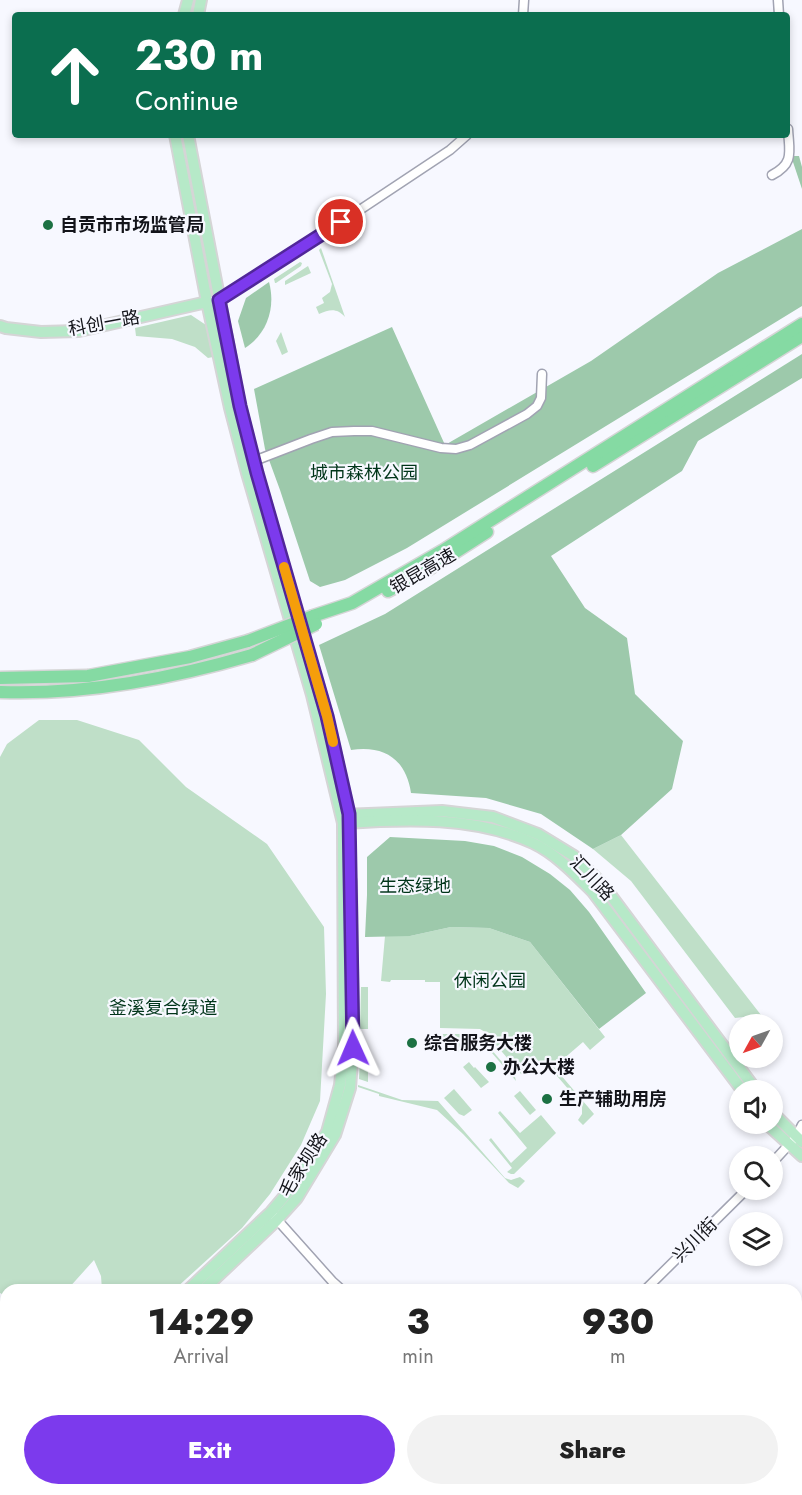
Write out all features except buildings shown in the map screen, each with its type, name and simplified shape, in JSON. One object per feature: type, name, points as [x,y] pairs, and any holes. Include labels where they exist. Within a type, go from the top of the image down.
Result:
[{"type":"highway","name":"银昆高速","points":[[0,692],[36,693],[157,679],[252,655],[315,620],[352,603],[442,550],[802,324]]},
{"type":"highway","name":"银昆高速","points":[[0,678],[88,676],[190,657],[364,604],[426,571],[802,336]]},
{"type":"main road","points":[[176,138],[230,408],[346,819]]},
{"type":"main road","points":[[189,138],[240,406],[327,716],[346,819]]},
{"type":"main road","name":"科创一路","points":[[0,326],[41,332],[79,331],[207,302]]},
{"type":"main road","name":"汇川路","points":[[346,819],[442,811],[493,817],[538,834],[574,856],[603,885],[749,1080]]},
{"type":"main road","name":"汇川路","points":[[346,819],[439,821],[489,827],[534,844],[560,861],[593,892],[734,1080]]},
{"type":"main road","name":"毛家坝路","points":[[195,1284],[297,1198],[335,1135],[350,1089],[353,1048],[346,819]]},
{"type":"main road","points":[[783,1126],[796,1142],[802,1156]]},
{"type":"main road","points":[[783,1134],[796,1142]]},
{"type":"main road","name":"毛家坝路","points":[[209,1284],[274,1216]]},
{"type":"street","points":[[207,302],[219,300],[304,247],[411,177],[464,138]]},
{"type":"street","points":[[772,175],[787,163],[788,138]]},
{"type":"street","points":[[254,461],[332,432],[354,430],[372,431],[441,448],[456,449],[470,445],[527,414],[537,406],[541,398],[542,374]]},
{"type":"street","points":[[783,1153],[796,1142],[802,1125]]},
{"type":"street","name":"兴川街","points":[[651,1284],[736,1200]]},
{"type":"street","points":[[274,1216],[335,1284]]},
{"type":"green space","points":[[791,156],[799,156],[802,167],[802,189]]},
{"type":"green space","name":"城市森林公园","points":[[802,229],[802,306],[407,548],[345,580],[320,587],[310,581],[265,449],[254,389],[392,327],[445,445],[591,361],[718,273]]},
{"type":"green space","points":[[321,248],[345,317],[333,310],[319,314],[316,307],[324,303],[322,298],[330,292],[332,284],[319,250]]},
{"type":"green space","points":[[300,262],[301,266],[275,283],[274,279]]},
{"type":"green space","points":[[308,266],[311,273],[285,285],[285,281]]},
{"type":"green space","points":[[269,282],[271,301],[268,320],[259,335],[245,348],[238,321],[246,298]]},
{"type":"green space","points":[[191,315],[206,325],[213,357],[208,358],[195,347],[172,339],[136,336],[135,328]]},
{"type":"green space","points":[[281,332],[288,352],[282,355],[276,341]]},
{"type":"green space","points":[[802,354],[802,378],[698,441],[682,471],[551,556],[585,608],[627,638],[635,694],[683,741],[672,789],[621,835],[593,849],[541,814],[486,798],[411,793],[404,771],[392,757],[374,750],[351,750],[319,645],[385,614]]},
{"type":"green space","name":"釜溪复合绿道","points":[[39,720],[77,720],[139,740],[186,787],[267,844],[324,927],[326,994],[320,1101],[301,1145],[270,1194],[242,1228],[181,1284],[102,1284],[101,1276],[94,1260],[72,1284],[0,1284],[0,757],[7,744]]},
{"type":"green space","points":[[621,835],[760,1014],[732,1014],[631,881],[593,849]]},
{"type":"green space","name":"生态绿地","points":[[390,837],[465,841],[494,846],[522,857],[550,874],[570,890],[589,912],[646,993],[599,1029],[530,942],[489,928],[451,927],[410,936],[365,937],[367,857]]},
{"type":"green space","name":"休闲公园","points":[[451,927],[489,928],[530,942],[605,1037],[590,1050],[583,1042],[554,1067],[594,1114],[583,1125],[578,1120],[582,1114],[582,1105],[551,1069],[541,1066],[526,1075],[521,1074],[480,1029],[440,1028],[440,982],[381,981],[385,936],[410,936]]},
{"type":"green space","points":[[361,987],[368,987],[368,1029],[360,1029]]},
{"type":"green space","points":[[440,1034],[478,1034],[516,1081],[480,1039],[465,1052],[462,1049],[457,1053]]},
{"type":"green space","points":[[360,1054],[368,1054],[368,1082],[359,1079]]},
{"type":"green space","points":[[469,1062],[489,1082],[481,1088],[463,1067]]},
{"type":"green space","points":[[358,1085],[402,1100],[438,1101],[505,1178],[511,1180],[520,1177],[525,1181],[518,1188],[509,1183],[437,1110],[379,1096]]},
{"type":"green space","points":[[454,1089],[472,1110],[464,1116],[459,1114],[444,1098]]},
{"type":"green space","points":[[520,1091],[536,1110],[530,1115],[514,1096]]},
{"type":"green space","points":[[500,1111],[520,1133],[541,1115],[556,1133],[514,1174],[507,1172],[512,1168],[489,1140],[491,1138],[511,1163],[527,1148],[498,1113]]},
{"type":"slow traffic","points":[[284,567],[333,742]]},
{"type":"place","name":"自贡市市场监管局","points":[[48,225]]},
{"type":"place","name":"综合服务大楼","points":[[412,1043]]},
{"type":"place","name":"办公大楼","points":[[491,1067]]},
{"type":"place","name":"生产辅助用房","points":[[547,1099]]},
{"type":"route","points":[[341,222],[219,300],[240,406],[327,716],[349,814],[353,1048]]}]
